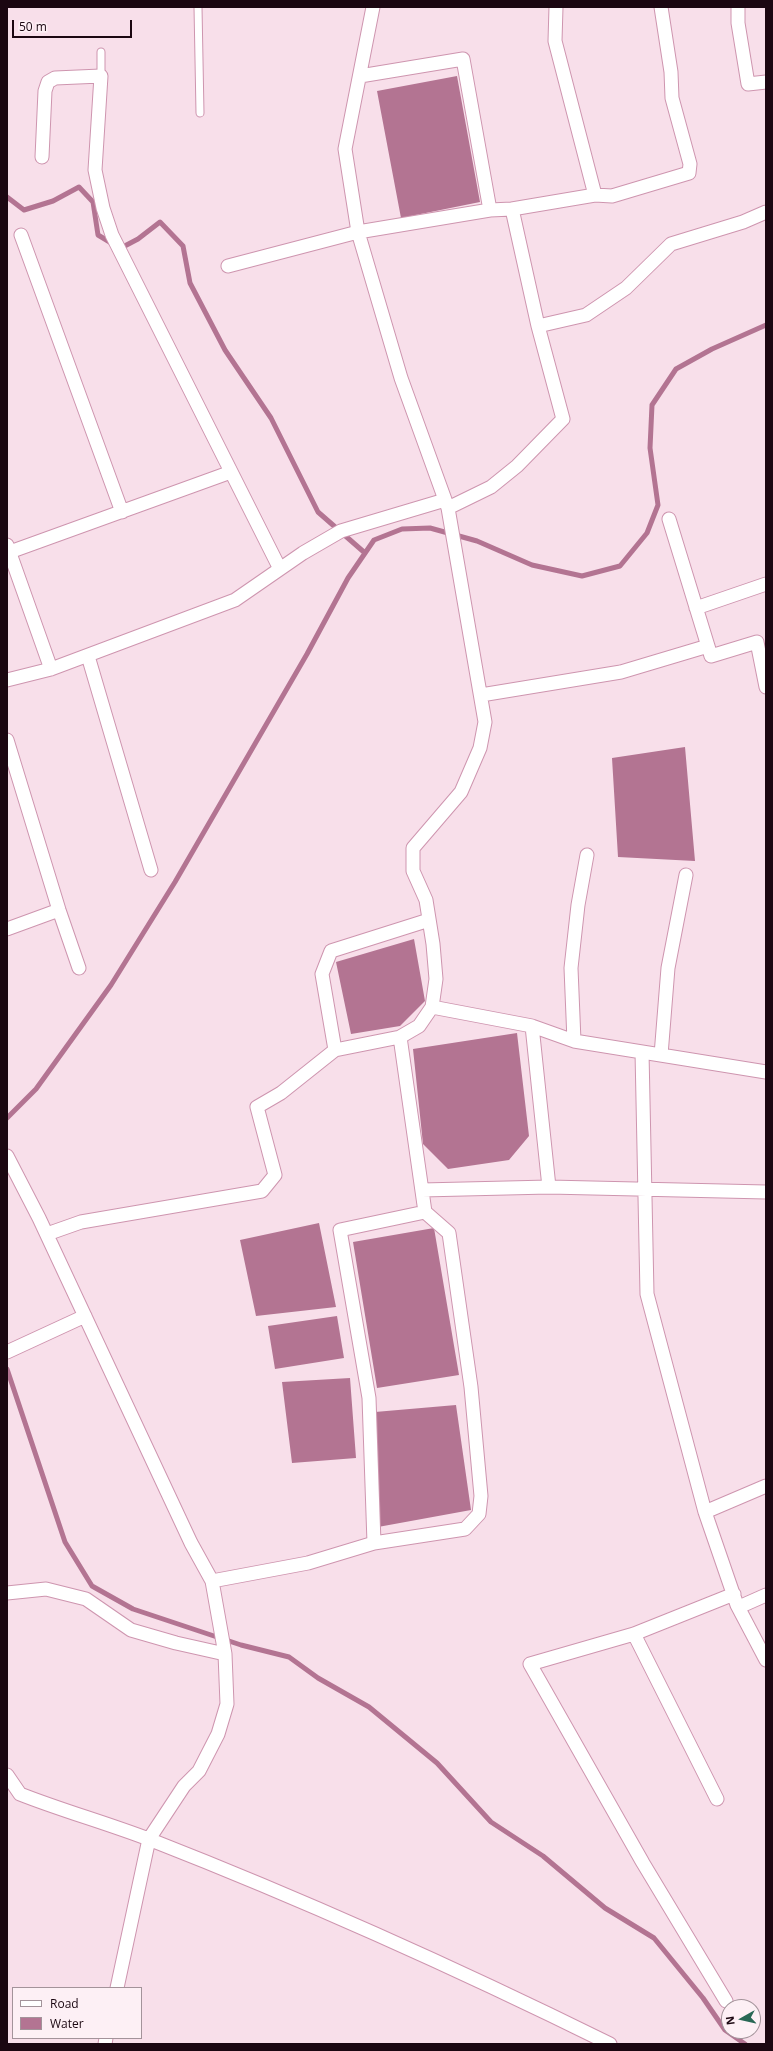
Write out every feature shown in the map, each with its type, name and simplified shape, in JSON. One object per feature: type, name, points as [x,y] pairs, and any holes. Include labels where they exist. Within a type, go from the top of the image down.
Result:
[{"type":"street","points":[[47,1234],[81,1222],[262,1191],[275,1175],[257,1107],[280,1092],[335,1050],[400,1037],[419,1026],[432,1007],[436,979],[426,900],[413,871],[414,848],[461,792],[480,748],[485,722],[447,504],[401,378],[358,232],[345,149],[373,7]]},
{"type":"street","points":[[556,7],[555,41],[595,195]]},
{"type":"street","points":[[228,266],[358,232],[490,210],[512,209],[595,195],[612,196],[686,174],[691,169],[672,98],[671,72],[661,7]]},
{"type":"street","points":[[738,7],[738,23],[748,84],[766,82]]},
{"type":"street","points":[[360,76],[463,59],[490,210]]},
{"type":"street","points":[[42,157],[45,91],[48,82],[55,78],[101,76],[95,170],[103,208],[112,234],[128,270],[280,569]]},
{"type":"street","points":[[7,680],[51,669],[235,600],[303,553],[342,531],[447,504],[491,487],[517,466],[563,419],[538,326],[512,209]]},
{"type":"street","points":[[538,326],[586,315],[626,288],[671,244],[743,222],[766,212]]},
{"type":"street","points":[[21,235],[122,512]]},
{"type":"street","points":[[51,669],[8,550],[122,512],[231,472]]},
{"type":"street","points":[[669,519],[711,656],[757,642],[766,683]]},
{"type":"street","points":[[696,608],[766,584]]},
{"type":"street","points":[[481,695],[621,672],[708,646]]},
{"type":"street","points":[[88,656],[152,870]]},
{"type":"street","points":[[7,740],[59,910],[79,968]]},
{"type":"street","points":[[574,1041],[571,968],[578,905],[587,855]]},
{"type":"street","points":[[661,1055],[668,968],[686,874]]},
{"type":"street","points":[[7,929],[59,910]]},
{"type":"street","points":[[335,1050],[322,974],[331,951],[429,920]]},
{"type":"street","points":[[432,1007],[532,1026],[574,1041],[766,1072]]},
{"type":"street","points":[[532,1026],[549,1187]]},
{"type":"street","points":[[212,1581],[308,1563],[374,1543],[465,1529],[480,1514],[481,1496],[471,1387],[449,1233],[425,1212],[400,1037]]},
{"type":"street","points":[[642,1052],[647,1294],[705,1512],[739,1607],[766,1660]]},
{"type":"street","points":[[7,1156],[47,1234],[191,1543],[212,1581],[225,1654],[227,1704],[218,1734],[199,1771],[184,1786],[149,1839],[117,1987]]},
{"type":"street","points":[[422,1190],[549,1187],[766,1192]]},
{"type":"street","points":[[374,1543],[369,1398],[340,1230],[425,1212]]},
{"type":"street","points":[[7,1352],[85,1316]]},
{"type":"street","points":[[705,1512],[766,1486]]},
{"type":"street","points":[[7,1593],[46,1589],[86,1599],[131,1630],[176,1644],[225,1654]]},
{"type":"street","points":[[725,1999],[643,1863],[530,1664],[634,1634],[734,1594]]},
{"type":"street","points":[[739,1607],[766,1595]]},
{"type":"street","points":[[634,1634],[717,1798]]},
{"type":"street","points":[[7,1775],[20,1794],[149,1839],[236,1874],[399,1944],[610,2044]]},
{"type":"lane","points":[[198,7],[200,113]]},
{"type":"lane","points":[[101,52],[101,76]]},
{"type":"water","points":[[457,76],[480,202],[401,218],[377,91]]},
{"type":"water","points":[[685,747],[695,861],[618,857],[612,758]]},
{"type":"water","points":[[414,939],[425,1001],[400,1026],[351,1034],[336,962]]},
{"type":"water","points":[[517,1033],[529,1136],[509,1160],[448,1169],[423,1144],[413,1049]]},
{"type":"water","points":[[319,1223],[336,1307],[256,1316],[240,1240]]},
{"type":"water","points":[[434,1228],[459,1375],[377,1388],[353,1242]]},
{"type":"water","points":[[337,1316],[344,1358],[275,1369],[268,1326]]},
{"type":"water","points":[[350,1378],[356,1458],[292,1463],[282,1382]]},
{"type":"water","points":[[456,1405],[471,1510],[378,1527],[375,1412]]},
{"type":"waterway","points":[[7,197],[24,210],[53,201],[79,187],[93,202],[98,235],[113,244]]},
{"type":"waterway","points":[[119,249],[138,239],[160,222],[183,246],[190,283],[225,350],[271,418],[318,512],[365,553]]},
{"type":"waterway","points":[[7,1118],[36,1089],[111,985],[175,882],[307,654],[348,578],[374,540],[402,529],[430,528],[477,541],[532,565],[582,576],[620,566],[647,533],[658,505],[650,448],[652,405],[676,369],[712,349],[766,325]]},
{"type":"waterway","points":[[7,1369],[65,1542],[92,1586],[133,1609],[241,1645],[289,1657],[318,1678],[369,1707],[437,1763],[491,1822],[543,1856],[605,1908],[654,1938],[703,1998],[725,2030],[745,2044]]}]
